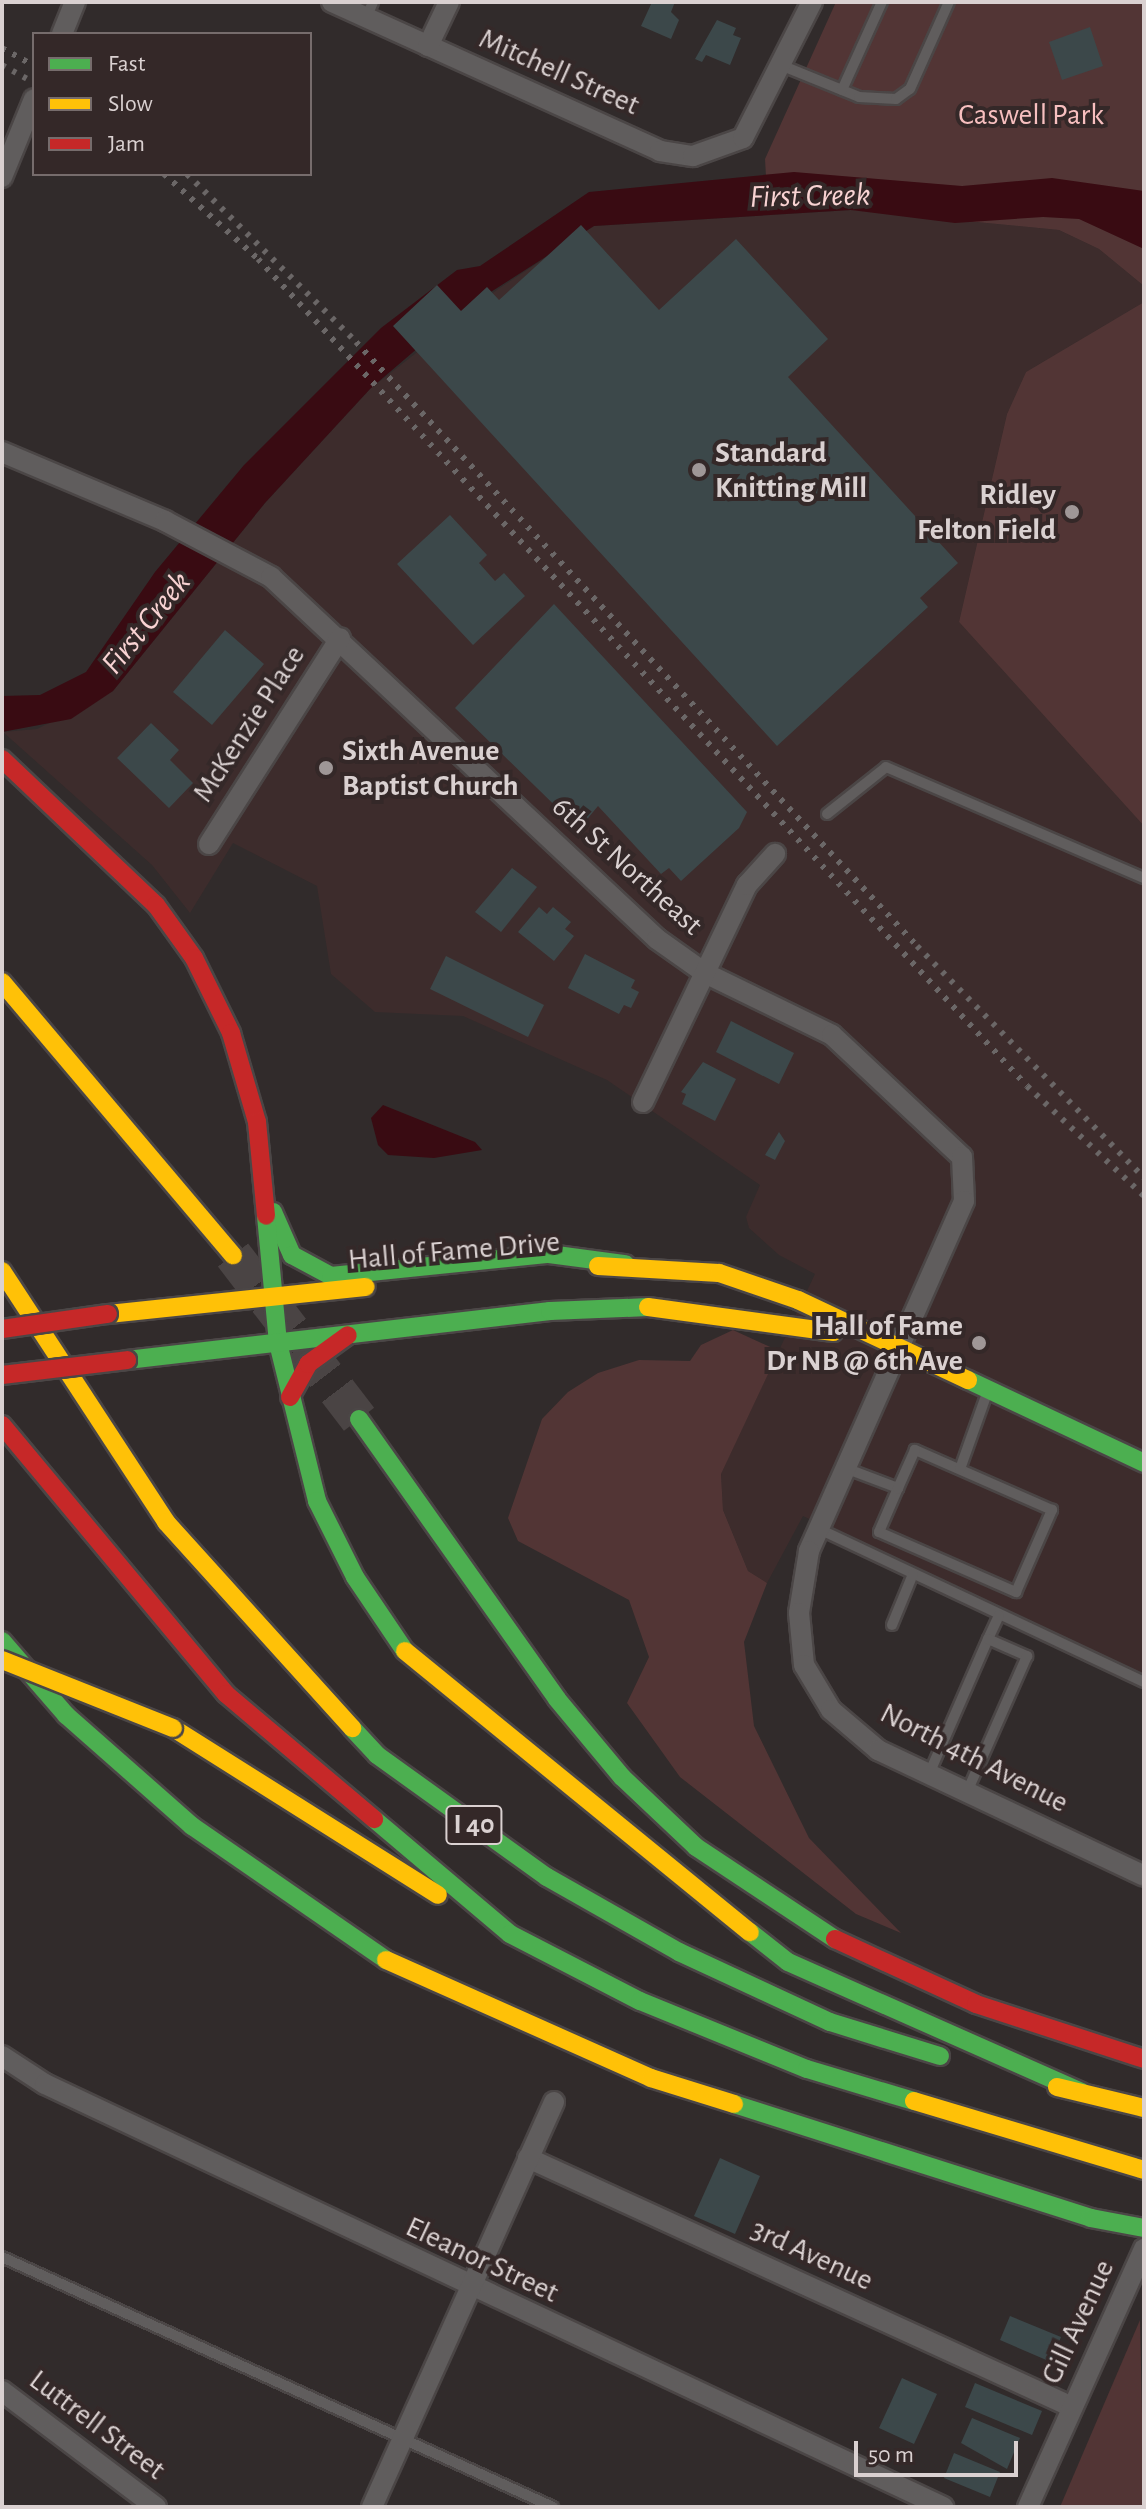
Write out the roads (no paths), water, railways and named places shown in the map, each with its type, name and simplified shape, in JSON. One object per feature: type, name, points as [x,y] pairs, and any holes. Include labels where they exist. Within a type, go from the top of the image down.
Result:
[{"type":"main road","points":[[2,759],[156,905],[194,958],[231,1033],[282,1244],[317,1272],[349,1276],[549,1254],[625,1264]]},
{"type":"main road","points":[[2,982],[233,1255]]},
{"type":"main road","points":[[259,1148],[269,1297],[290,1397],[317,1501],[355,1577],[413,1663],[788,1962],[1081,2092]]},
{"type":"main road","name":"Hall of Fame Drive","points":[[2,1329],[269,1297],[625,1264],[719,1273],[798,1300],[1144,1463]]},
{"type":"main road","name":"I 40","points":[[2,1271],[166,1522],[377,1755],[547,1877],[679,1952],[830,2022],[997,2074],[1144,2108]]},
{"type":"main road","name":"Hall of Fame Drive","points":[[2,1375],[550,1311],[673,1306],[768,1317],[898,1347]]},
{"type":"main road","points":[[290,1397],[308,1364],[348,1335]]},
{"type":"main road","points":[[359,1419],[557,1699],[622,1777],[696,1847],[852,1950],[976,2004],[1144,2059]]},
{"type":"main road","name":"I 40","points":[[2,1425],[226,1694],[510,1934],[640,2001],[807,2069],[1118,2165],[1144,2170]]},
{"type":"main road","points":[[2,1641],[66,1715],[192,1826],[342,1935],[417,1978],[651,2078],[1091,2218],[1144,2228]]},
{"type":"main road","points":[[2,1660],[173,1728],[391,1869],[510,1934]]},
{"type":"street","points":[[63,32],[75,2]]},
{"type":"street","name":"Mitchell Street","points":[[332,2],[369,10],[428,46],[660,151],[693,156],[722,150],[743,138],[783,66]]},
{"type":"street","points":[[428,46],[449,2]]},
{"type":"street","points":[[783,66],[812,2]]},
{"type":"street","points":[[2,177],[32,104]]},
{"type":"street","name":"6th St Northeast","points":[[2,452],[165,521],[271,577],[340,638],[600,887],[705,973],[832,1035],[962,1157],[967,1174]]},
{"type":"street","name":"McKenzie Place","points":[[209,844],[340,638]]},
{"type":"street","points":[[643,1102],[747,885],[775,854]]},
{"type":"street","name":"North 4th Avenue","points":[[967,1174],[964,1201],[819,1529],[799,1613],[804,1665],[831,1710],[878,1750],[1144,1876]]},
{"type":"street","name":"Eleanor Street","points":[[2,2056],[45,2084],[473,2289],[943,2507]]},
{"type":"street","points":[[372,2507],[473,2289],[554,2102]]},
{"type":"street","name":"3rd Avenue","points":[[528,2158],[1072,2407]]},
{"type":"street","name":"Gill Avenue","points":[[1028,2507],[1072,2407],[1137,2283],[1144,2249]]},
{"type":"street","name":"Luttrell Street","points":[[2,2391],[156,2507]]},
{"type":"lane","points":[[842,90],[882,2]]},
{"type":"lane","points":[[783,66],[876,101],[905,95],[949,2]]},
{"type":"lane","points":[[827,814],[886,767],[1144,878]]},
{"type":"lane","points":[[960,1469],[988,1390]]},
{"type":"lane","points":[[915,1450],[960,1469],[1052,1510],[1016,1592],[879,1532],[915,1450]]},
{"type":"lane","points":[[845,1468],[898,1488]]},
{"type":"lane","points":[[819,1529],[1144,1682]]},
{"type":"lane","points":[[892,1625],[913,1574]]},
{"type":"lane","points":[[929,1774],[999,1615]]},
{"type":"lane","points":[[967,1792],[1027,1656],[988,1639]]},
{"type":"lane","points":[[2,2257],[553,2507]]},
{"type":"water","name":"First Creek","points":[[794,172],[962,186],[1052,178],[1144,191],[1144,249],[1079,219],[1043,217],[955,223],[851,210],[594,226],[461,311],[370,389],[265,503],[113,691],[71,719],[2,732],[2,696],[40,695],[86,672],[155,572],[244,465],[381,328],[457,270],[480,266],[589,192]]},
{"type":"water","points":[[383,1105],[475,1142],[482,1150],[434,1158],[388,1155],[378,1145],[371,1118]]},
{"type":"tunnel","points":[[233,1255],[359,1419]]},
{"type":"railway","points":[[2,48],[32,65]]},
{"type":"railway","points":[[2,65],[32,82]]},
{"type":"railway","points":[[166,176],[258,259],[1027,1086],[1144,1196]]},
{"type":"railway","points":[[189,176],[356,342],[917,946],[1144,1178]]},
{"type":"place","name":"Standard Knitting Mill","points":[[699,470]]},
{"type":"place","name":"Ridley Felton Field","points":[[1072,512]]},
{"type":"place","name":"Sixth Avenue Baptist Church","points":[[326,768]]},
{"type":"place","name":"Hall of Fame Dr NB @ 6th Ave","points":[[979,1343]]},
{"type":"park label","name":"Caswell Park","points":[[1031,115]]}]
